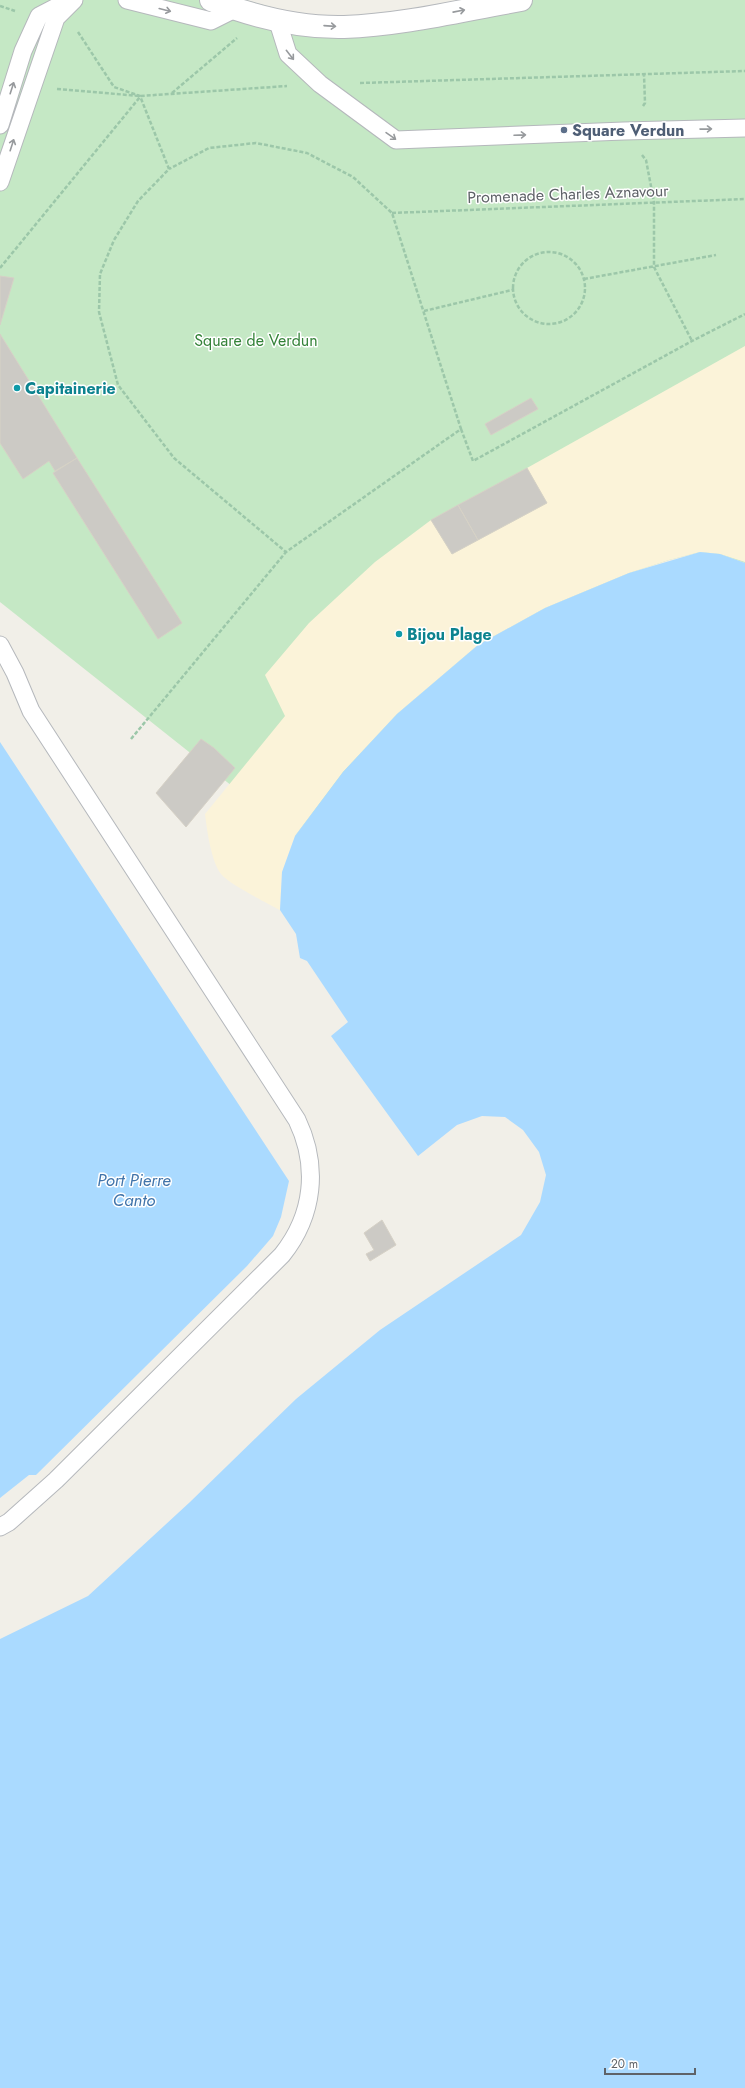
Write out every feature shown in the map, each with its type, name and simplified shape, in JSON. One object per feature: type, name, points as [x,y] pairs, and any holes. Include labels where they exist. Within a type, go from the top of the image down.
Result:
[{"type":"street","points":[[211,0],[234,9],[270,18],[343,27],[380,25],[521,0]]},
{"type":"lane","points":[[0,125],[23,51],[39,16],[70,0]]},
{"type":"lane","points":[[0,182],[56,18],[74,0]]},
{"type":"lane","points":[[127,0],[211,21],[234,9]]},
{"type":"lane","points":[[270,18],[288,54],[320,84],[396,140],[624,130],[745,128]]},
{"type":"lane","points":[[0,645],[15,673],[31,711],[298,1120],[308,1146],[311,1176],[309,1202],[305,1216],[298,1232],[282,1255],[56,1480],[9,1522],[0,1527]]},
{"type":"path","points":[[56,18],[70,19],[114,87],[140,96],[169,169]]},
{"type":"path","points":[[172,93],[270,18]]},
{"type":"path","points":[[32,86],[140,96],[320,84],[745,71]]},
{"type":"path","points":[[644,74],[645,103],[624,130],[646,160],[654,202],[654,267],[692,341]]},
{"type":"path","points":[[0,268],[140,96]]},
{"type":"path","points":[[286,552],[174,458],[118,385],[99,312],[100,274],[114,240],[138,201],[169,169],[209,148],[256,143],[307,153],[353,177],[392,213],[473,461],[692,341],[745,314]]},
{"type":"path","name":"Promenade Charles Aznavour","points":[[392,213],[745,199]]},
{"type":"path","points":[[549,252],[560,254],[571,259],[579,268],[584,279],[585,291],[582,303],[575,313],[566,320],[554,324],[542,324],[526,316],[515,302],[512,290],[514,278],[519,268],[527,259],[537,254],[549,252]]},
{"type":"path","points":[[584,279],[716,255]]},
{"type":"path","points":[[424,311],[512,290]]},
{"type":"path","points":[[131,739],[286,552],[462,429]]},
{"type":"green space","name":"Square de Verdun","points":[[0,0],[246,0],[343,27],[520,0],[745,0],[745,563],[720,554],[700,552],[669,560],[629,573],[545,608],[478,645],[397,714],[350,765],[295,836],[0,602]]},
{"type":"sand","name":"Bijou Plage","points":[[745,346],[745,562],[720,554],[700,552],[669,560],[629,573],[545,608],[478,645],[397,714],[343,772],[295,836],[282,872],[280,910],[225,878],[221,874],[212,854],[205,814],[285,716],[265,675],[309,623],[375,562],[431,520],[452,554],[547,503],[527,468]]},
{"type":"water","points":[[700,552],[720,554],[745,563],[745,2088],[0,2088],[0,1639],[88,1596],[190,1502],[296,1399],[380,1330],[521,1235],[540,1202],[546,1175],[539,1152],[523,1130],[505,1117],[482,1116],[457,1125],[418,1156],[331,1036],[348,1022],[307,961],[300,958],[296,934],[280,910],[282,872],[295,836],[343,772],[397,714],[478,645],[545,608],[629,573]]},
{"type":"water","name":"Port Pierre Canto","points":[[0,742],[289,1181],[281,1217],[273,1236],[247,1266],[36,1475],[29,1475],[0,1498]]},
{"type":"building","points":[[0,276],[14,278],[0,325]]},
{"type":"building","name":"Capitainerie","points":[[0,334],[77,458],[55,471],[49,461],[23,479],[0,443]]},
{"type":"building","points":[[531,398],[538,409],[491,435],[485,424]]},
{"type":"building","points":[[77,458],[182,623],[158,639],[53,473]]},
{"type":"building","points":[[527,468],[547,503],[478,540],[458,505]]},
{"type":"building","points":[[458,505],[478,540],[452,554],[431,520]]},
{"type":"building","points":[[201,739],[214,748],[235,768],[186,827],[156,793]]},
{"type":"building","points":[[382,1220],[396,1245],[370,1261],[366,1254],[374,1250],[364,1233]]},
{"type":"place","name":"Square Verdun","points":[[564,130]]},
{"type":"place","name":"Capitainerie","points":[[17,388]]},
{"type":"place","name":"Bijou Plage","points":[[399,634]]}]
